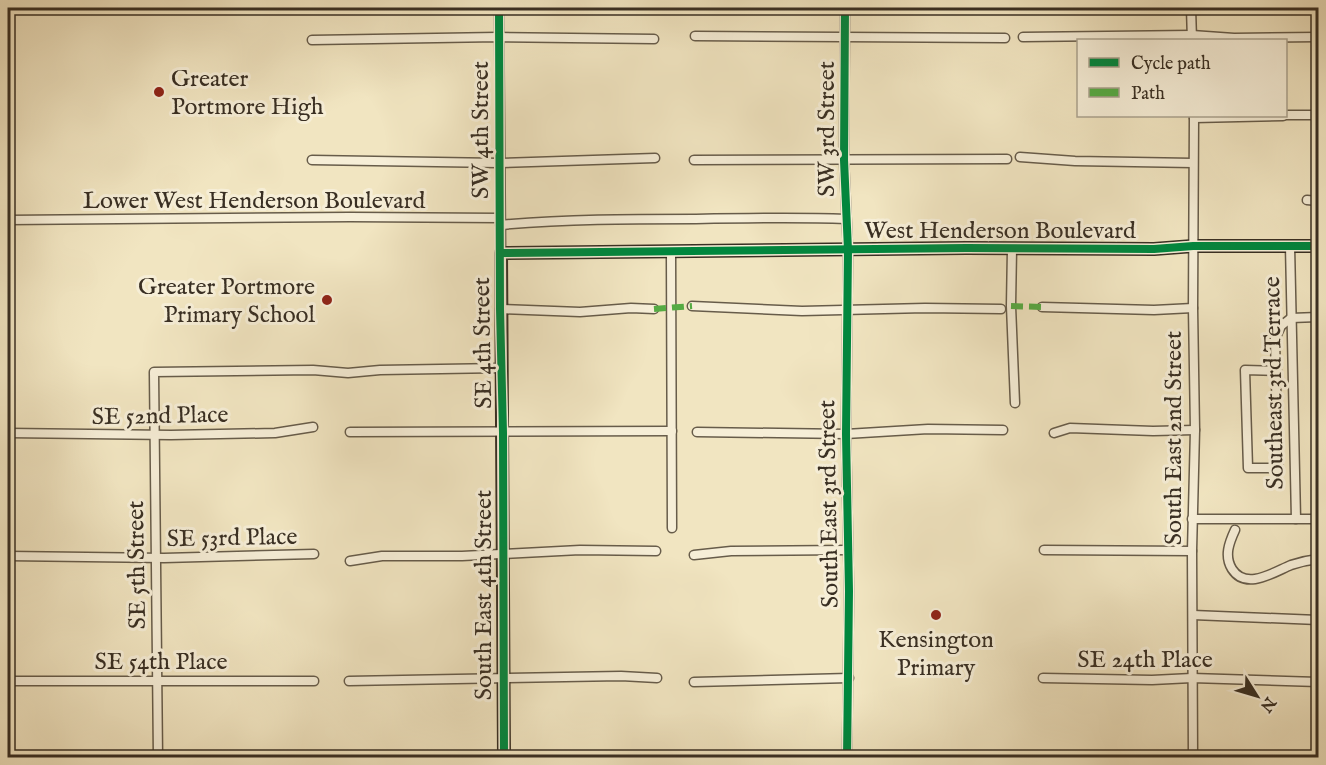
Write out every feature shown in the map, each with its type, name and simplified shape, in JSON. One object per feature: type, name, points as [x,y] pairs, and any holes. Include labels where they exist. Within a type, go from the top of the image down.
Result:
[{"type":"street","name":"SW 4th Street","points":[[499,8],[501,253]]},
{"type":"street","name":"SW 3rd Street","points":[[845,8],[844,160],[848,250]]},
{"type":"street","points":[[1191,8],[1192,38]]},
{"type":"street","points":[[695,36],[1005,38]]},
{"type":"street","points":[[312,40],[498,37],[654,39]]},
{"type":"street","points":[[1023,37],[1318,37]]},
{"type":"street","points":[[1287,116],[1318,115]]},
{"type":"street","name":"South East 2nd Street","points":[[1193,758],[1194,117]]},
{"type":"street","points":[[1020,157],[1075,161],[1193,163]]},
{"type":"street","points":[[312,160],[499,163],[655,158]]},
{"type":"street","points":[[694,160],[1007,159]]},
{"type":"street","points":[[1307,200],[1318,201]]},
{"type":"street","name":"Lower West Henderson Boulevard","points":[[8,220],[350,217],[500,221],[656,218],[846,219]]},
{"type":"street","name":"Southeast 3rd Terrace","points":[[1290,246],[1296,519]]},
{"type":"street","name":"West Henderson Boulevard","points":[[501,253],[1318,246]]},
{"type":"street","points":[[1012,249],[1011,306],[1015,404]]},
{"type":"street","name":"South East 3rd Street","points":[[847,758],[849,678],[846,310],[848,250]]},
{"type":"street","points":[[671,252],[672,528]]},
{"type":"street","name":"SE 4th Street","points":[[501,253],[503,433]]},
{"type":"street","points":[[692,306],[802,311],[1001,309]]},
{"type":"street","points":[[1042,307],[1154,310],[1192,308]]},
{"type":"street","points":[[500,309],[580,312],[631,308],[654,309]]},
{"type":"street","points":[[1278,468],[1275,339],[1281,326],[1291,318],[1318,317]]},
{"type":"street","name":"SE 5th Street","points":[[158,758],[154,372],[313,370],[348,373],[380,370],[501,368]]},
{"type":"street","points":[[1277,372],[1245,370],[1248,468],[1295,468]]},
{"type":"street","name":"SE 52nd Place","points":[[8,433],[45,435],[275,433],[313,427]]},
{"type":"street","points":[[1054,434],[1070,428],[1195,430]]},
{"type":"street","points":[[697,432],[846,434],[928,429],[1003,430]]},
{"type":"street","points":[[350,432],[672,431]]},
{"type":"street","name":"South East 4th Street","points":[[503,433],[504,758]]},
{"type":"street","points":[[1192,519],[1318,519]]},
{"type":"street","points":[[1235,530],[1227,549],[1227,559],[1234,572],[1245,579],[1265,577],[1292,565],[1318,559]]},
{"type":"street","points":[[350,561],[382,556],[462,556],[580,550],[656,551]]},
{"type":"street","points":[[694,555],[731,551],[848,550]]},
{"type":"street","points":[[1044,550],[1192,551]]},
{"type":"street","name":"SE 53rd Place","points":[[8,556],[156,558],[314,554]]},
{"type":"street","points":[[1193,615],[1318,620]]},
{"type":"street","points":[[349,681],[621,676],[657,678]]},
{"type":"street","points":[[694,682],[849,678]]},
{"type":"street","name":"SE 24th Place","points":[[1043,678],[1152,680],[1192,678],[1318,682]]},
{"type":"street","name":"SE 54th Place","points":[[8,681],[314,681]]},
{"type":"marked path","points":[[654,309],[692,306]]},
{"type":"marked path","points":[[1011,306],[1042,307]]},
{"type":"cycle path","points":[[499,8],[504,758]]},
{"type":"cycle path","points":[[845,8],[844,160],[848,250],[846,434],[849,591],[847,758]]},
{"type":"cycle path","points":[[501,253],[1318,246]]},
{"type":"place","name":"Greater Portmore High","points":[[159,92]]},
{"type":"place","name":"Greater Portmore Primary School","points":[[327,300]]},
{"type":"place","name":"Kensington Primary","points":[[936,615]]}]
